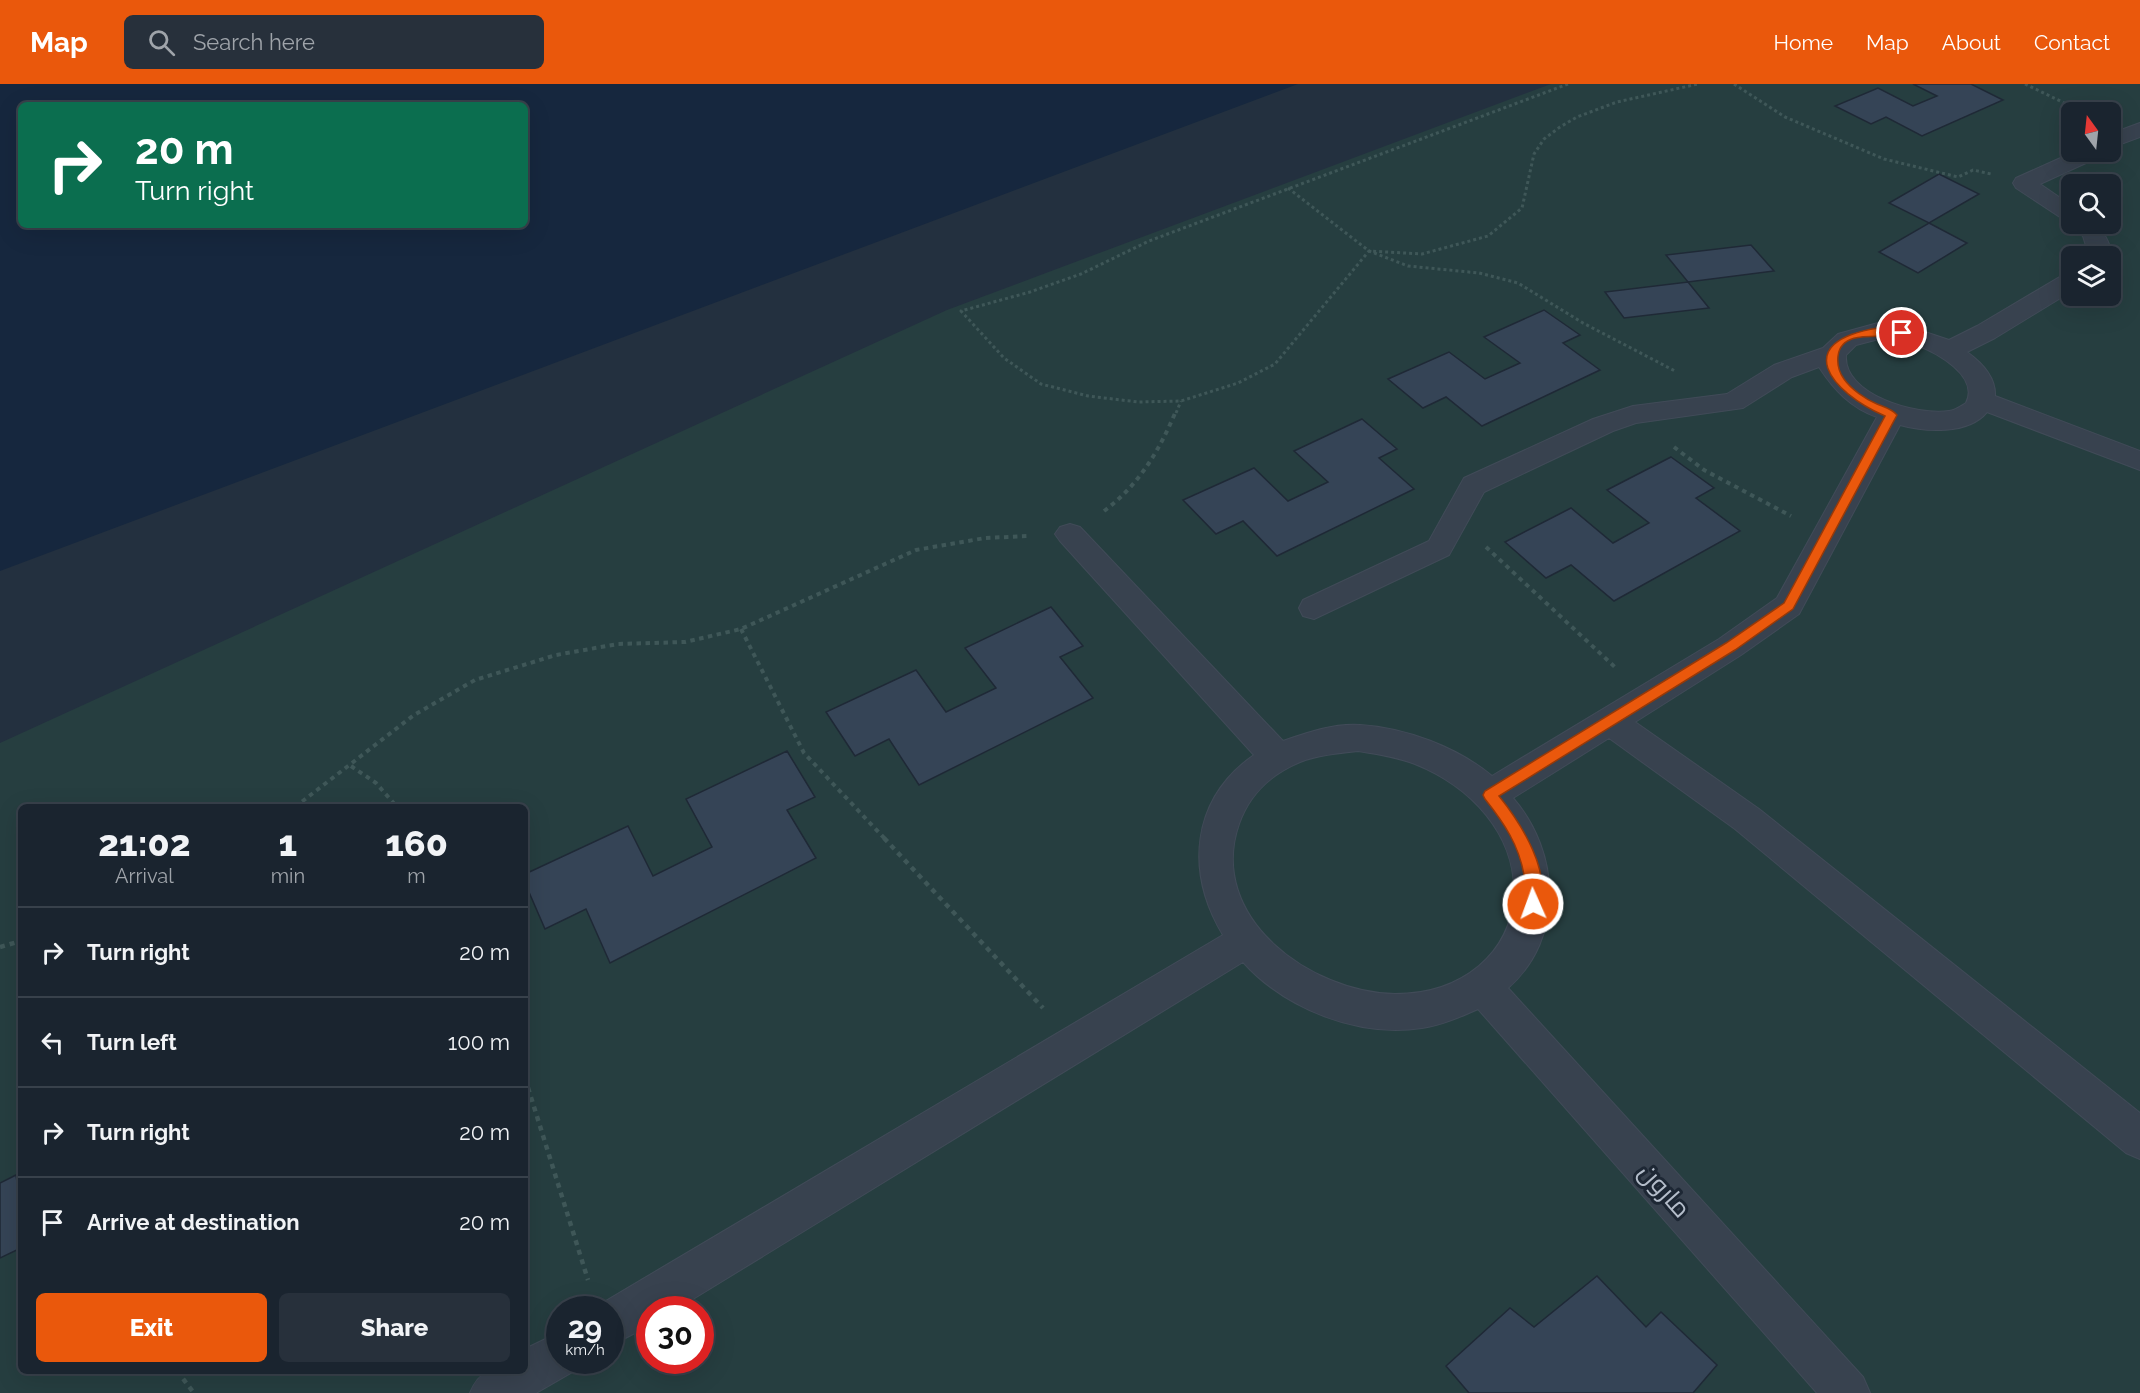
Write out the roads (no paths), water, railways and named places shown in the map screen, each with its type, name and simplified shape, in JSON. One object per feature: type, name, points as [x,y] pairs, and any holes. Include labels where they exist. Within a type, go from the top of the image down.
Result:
[{"type":"street","points":[[2121,137],[2140,129]]},
{"type":"street","points":[[2061,209],[2024,183],[2069,162]]},
{"type":"street","points":[[1950,350],[1986,332],[2061,287]]},
{"type":"street","points":[[1878,331],[1910,335],[1950,350],[1968,364],[1980,379],[1984,394],[1978,407],[1965,417],[1943,422],[1918,421],[1892,415],[1870,405],[1851,393],[1839,380],[1832,366],[1833,353],[1841,342],[1857,334],[1878,331]]},
{"type":"street","points":[[1314,608],[1438,548],[1474,485],[1603,425],[1634,415],[1734,402],[1783,371],[1833,353]]},
{"type":"street","points":[[1981,400],[2140,461]]},
{"type":"street","points":[[1490,795],[1730,647],[1788,606],[1892,415]]},
{"type":"street","points":[[1070,534],[1277,757]]},
{"type":"street","points":[[1610,721],[1747,819],[2140,1139]]},
{"type":"street","points":[[1358,738],[1394,743],[1430,754],[1461,772],[1490,795],[1512,823],[1528,854],[1534,887],[1531,920],[1518,951],[1497,978],[1466,998],[1430,1010],[1389,1013],[1348,1006],[1309,992],[1274,970],[1246,941],[1226,910],[1216,877],[1215,844],[1224,814],[1240,787],[1262,765],[1290,750],[1323,741],[1358,738]]},
{"type":"street","points":[[624,1316],[1246,941]]},
{"type":"street","name":"مارون","points":[[1483,987],[1847,1393]]},
{"type":"street","points":[[528,1373],[546,1362]]},
{"type":"street","points":[[493,1393],[526,1374]]},
{"type":"water","points":[[0,84],[1298,84],[0,571]]}]
